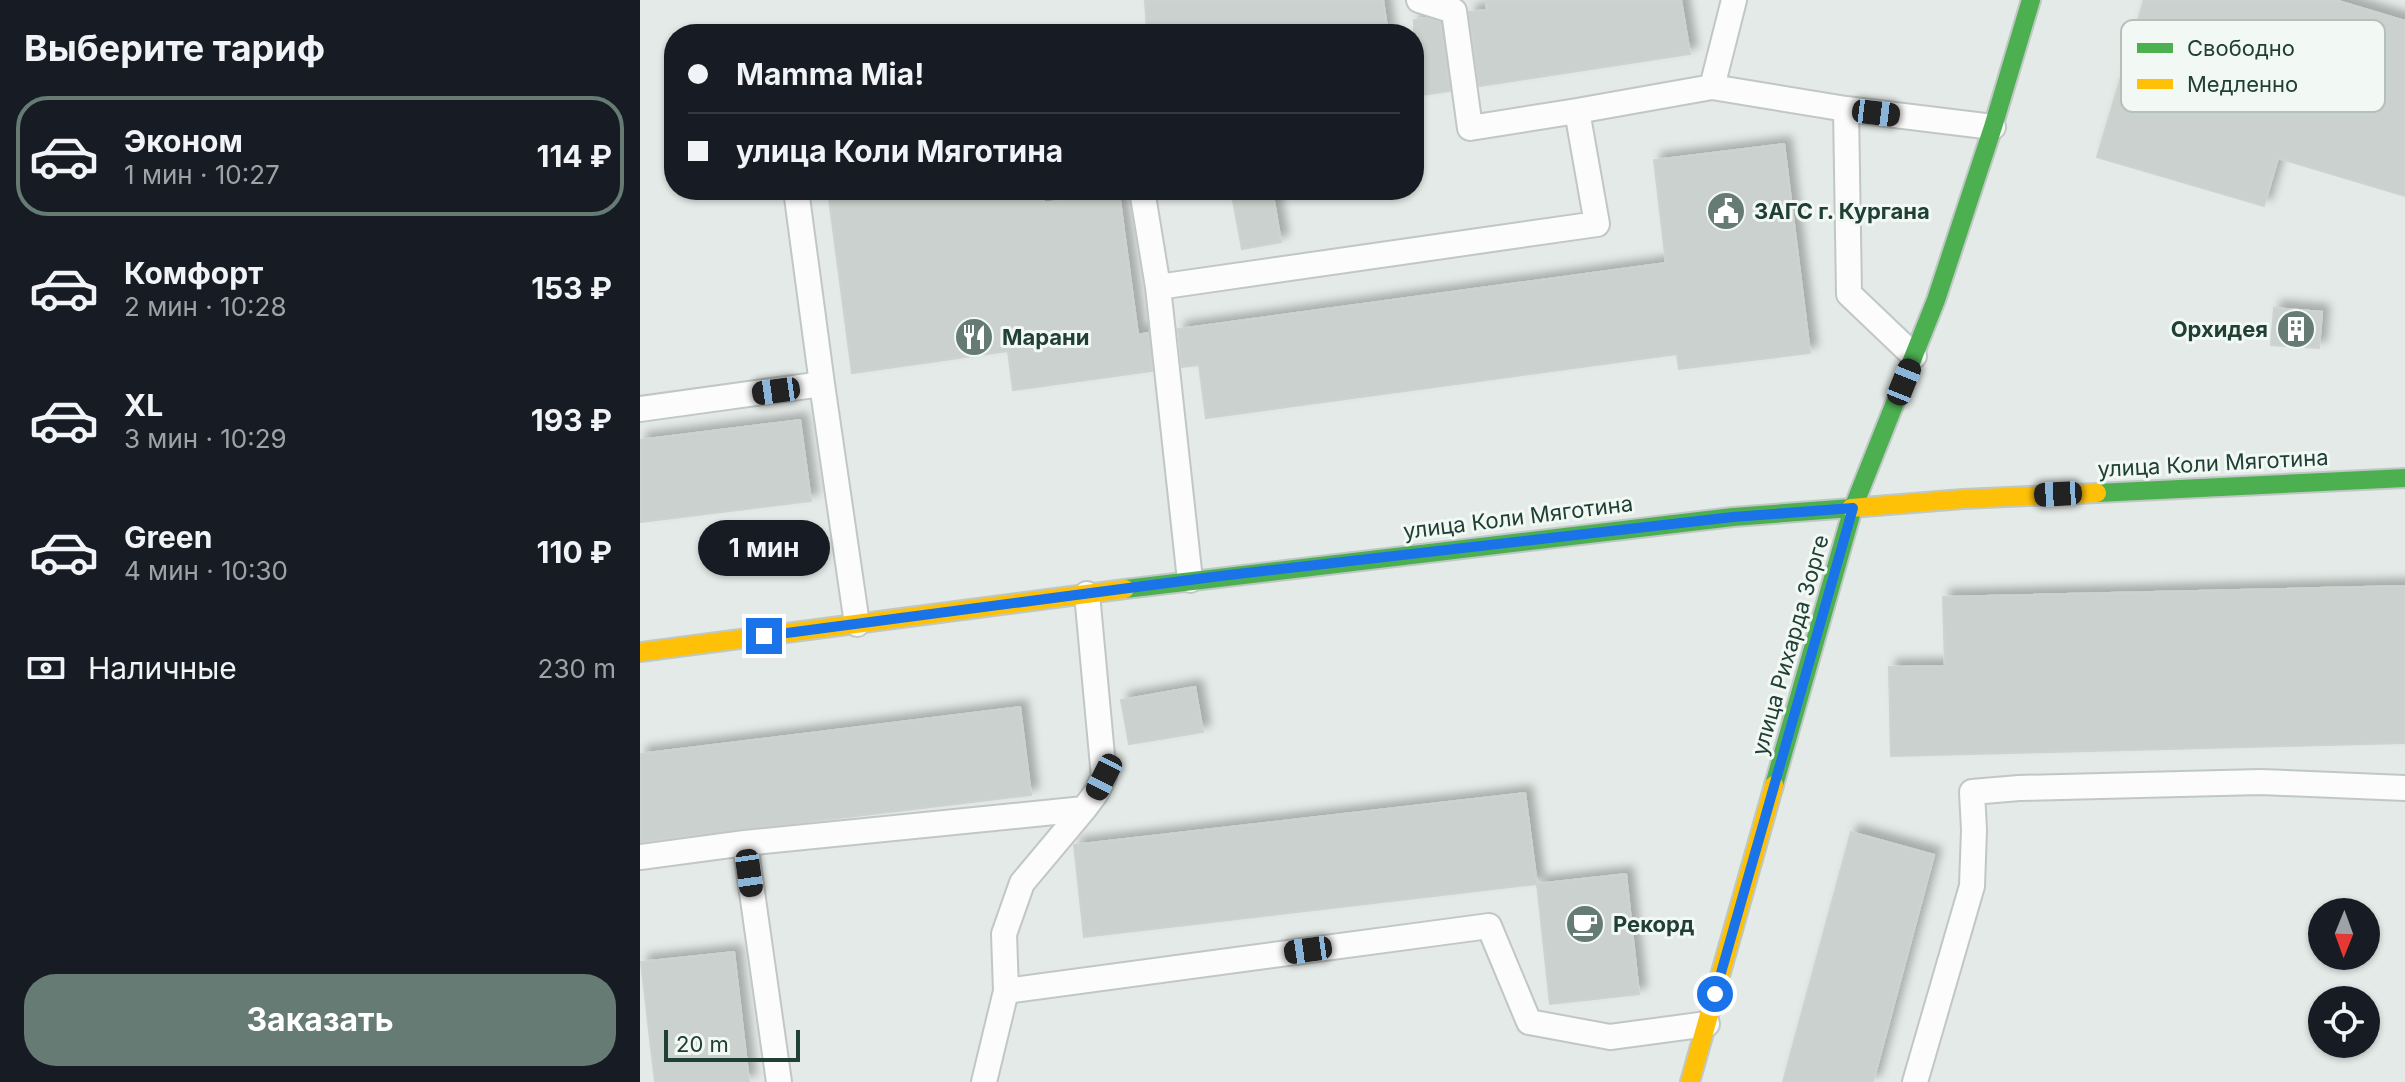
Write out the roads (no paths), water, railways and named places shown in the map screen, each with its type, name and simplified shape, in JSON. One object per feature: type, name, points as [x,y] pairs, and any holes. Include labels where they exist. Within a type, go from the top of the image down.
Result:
[{"type":"main road","name":"улица Рихарда Зорге","points":[[1690,1082],[1853,508],[1936,300],[2031,0]]},
{"type":"main road","name":"улица Коли Мяготина","points":[[640,652],[1190,580],[1733,517],[1963,499],[2405,478]]},
{"type":"lane","points":[[1419,0],[1460,5],[1470,128],[1712,87],[1846,109],[1993,127]]},
{"type":"lane","points":[[1712,87],[1734,0]]},
{"type":"lane","points":[[1846,109],[1849,294],[1914,356]]},
{"type":"lane","points":[[1158,287],[1597,224],[1577,111]]},
{"type":"lane","points":[[797,200],[857,624]]},
{"type":"lane","points":[[1144,200],[1158,287],[1190,580]]},
{"type":"lane","points":[[640,409],[822,384]]},
{"type":"lane","points":[[984,1082],[1006,991],[1004,934],[1022,883],[1091,802],[1104,777],[1087,594]]},
{"type":"lane","points":[[1915,1082],[1972,886],[1972,792],[2261,782],[2405,788]]},
{"type":"lane","points":[[640,857],[745,843],[1084,809]]},
{"type":"lane","points":[[745,843],[779,1082]]},
{"type":"lane","points":[[1006,991],[1489,926],[1529,1022],[1610,1037],[1707,1024]]},
{"type":"place","name":"ЗАГС г. Кургана","points":[[1726,211]]},
{"type":"place","name":"Орхидея","points":[[2296,329]]},
{"type":"place","name":"Марани","points":[[974,337]]},
{"type":"place","name":"Рекорд","points":[[1585,924]]}]
